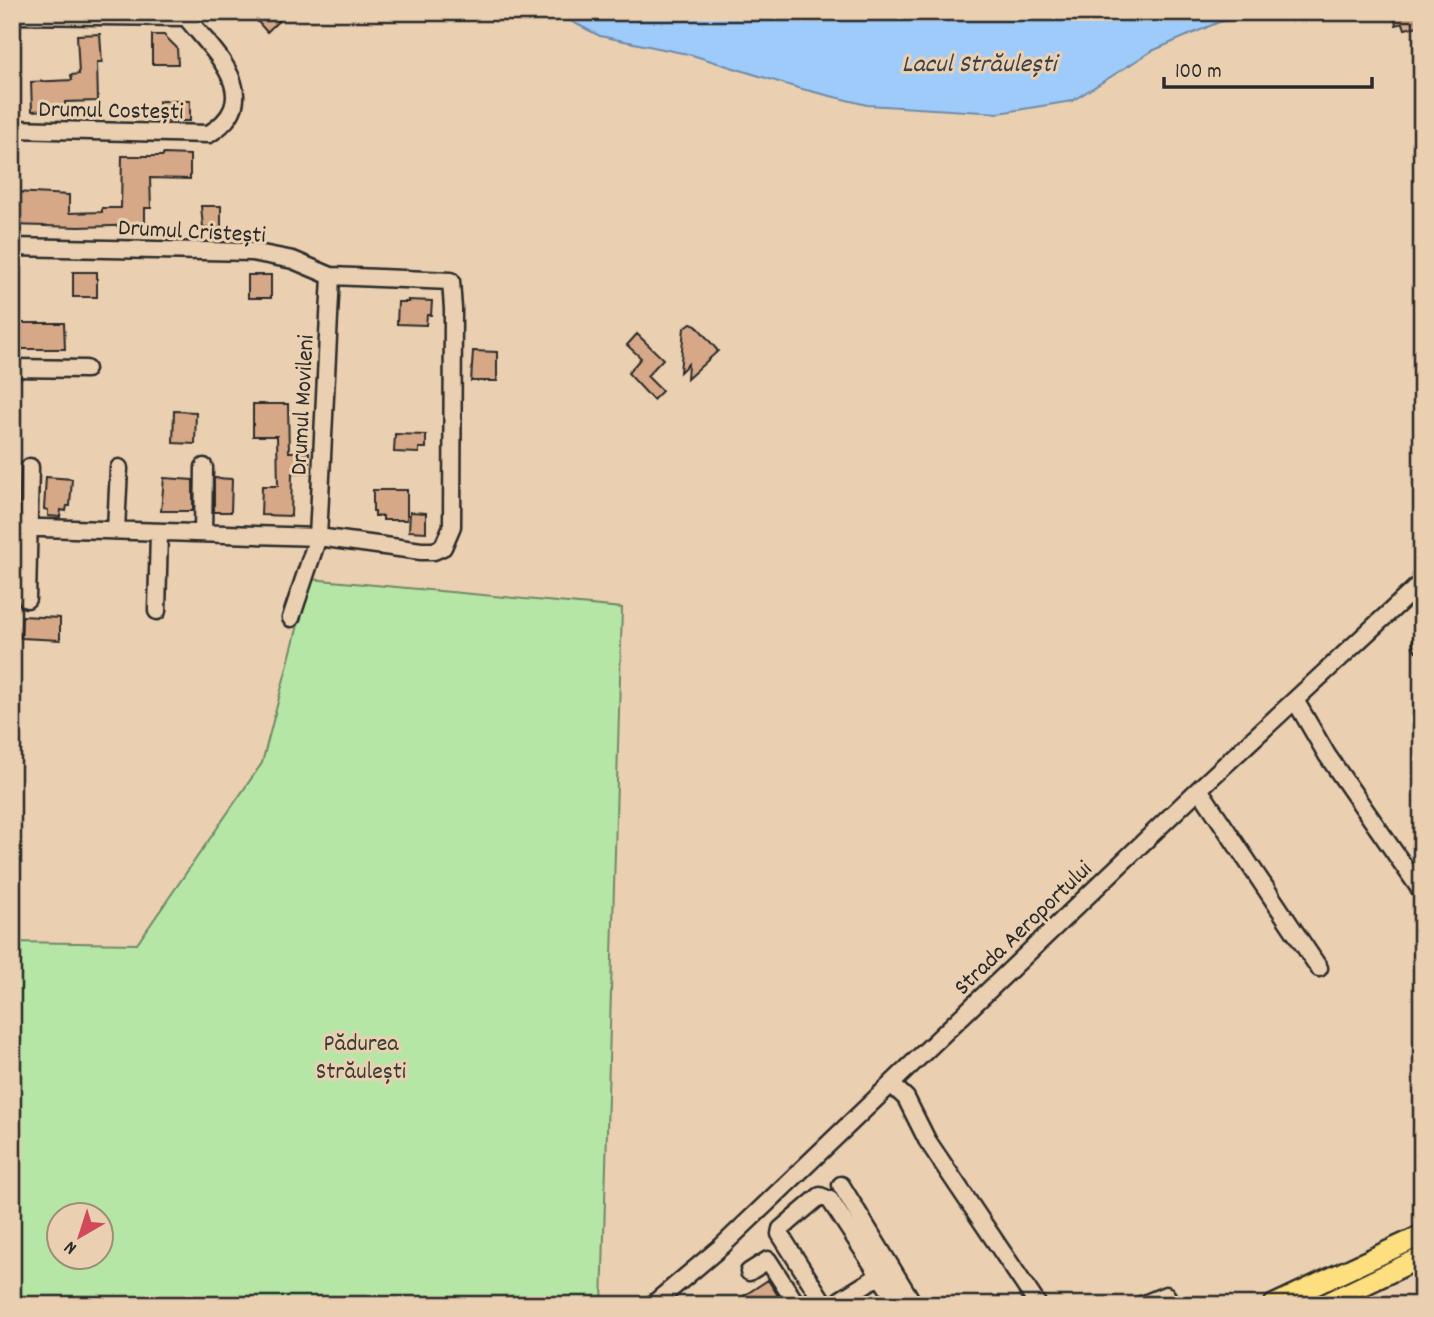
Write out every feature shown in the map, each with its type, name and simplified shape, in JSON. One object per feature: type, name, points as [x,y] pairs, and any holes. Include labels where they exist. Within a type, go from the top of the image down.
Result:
[{"type":"main road","points":[[1273,1305],[1422,1235]]},
{"type":"main road","points":[[1323,1305],[1422,1257]]},
{"type":"street","name":"Drumul Costești","points":[[12,15],[186,17],[231,73],[235,88],[233,110],[223,126],[209,134],[12,129]]},
{"type":"street","name":"Drumul Cristești","points":[[12,247],[252,252],[293,260],[331,276],[451,281],[452,526],[448,539],[443,547],[434,551],[421,551],[318,537]]},
{"type":"street","name":"Drumul Movileni","points":[[291,618],[318,537],[331,276]]},
{"type":"street","points":[[12,369],[86,369]]},
{"type":"street","points":[[27,599],[30,467]]},
{"type":"street","points":[[203,533],[204,467]]},
{"type":"street","points":[[116,530],[119,468]]},
{"type":"street","points":[[12,527],[318,537]]},
{"type":"street","points":[[157,611],[159,532]]},
{"type":"street","name":"Strada Aeroportului","points":[[654,1304],[722,1246],[1199,789],[1422,582]]},
{"type":"street","points":[[1295,699],[1327,755],[1422,892]]},
{"type":"street","points":[[1199,789],[1319,968]]},
{"type":"street","points":[[891,1084],[906,1098],[928,1140],[1038,1305]]},
{"type":"street","points":[[841,1185],[914,1305]]},
{"type":"street","points":[[880,1275],[832,1302],[780,1234],[781,1229],[820,1196],[830,1200],[880,1275],[898,1305]]},
{"type":"street","points":[[749,1272],[768,1260],[797,1305]]},
{"type":"street","points":[[1142,1305],[1169,1300]]},
{"type":"green space","name":"Pădurea Străulești","points":[[310,579],[622,608],[602,1305],[12,1305],[12,942],[137,944],[262,763]]},
{"type":"water","name":"Lacul Străulești","points":[[553,12],[1250,12],[1244,17],[1219,22],[1152,51],[1072,101],[999,113],[867,105],[798,88],[692,55],[600,36]]},
{"type":"building","points":[[249,12],[288,12],[267,32]]},
{"type":"building","points":[[1393,12],[1422,12],[1422,25],[1405,29],[1403,23],[1396,25]]},
{"type":"building","points":[[100,34],[102,62],[97,62],[98,101],[65,102],[65,109],[32,111],[31,82],[72,80],[71,75],[79,74],[77,35]]},
{"type":"building","points":[[152,35],[164,35],[177,48],[178,64],[152,64]]},
{"type":"building","points":[[159,101],[190,101],[190,121],[160,121]]},
{"type":"building","points":[[190,155],[190,179],[150,178],[151,208],[145,208],[145,225],[12,225],[12,198],[15,198],[15,192],[69,195],[69,213],[102,212],[102,208],[121,208],[122,156]]},
{"type":"building","points":[[201,206],[221,206],[221,228],[203,227]]},
{"type":"building","points":[[73,272],[97,272],[97,297],[73,297]]},
{"type":"building","points":[[248,275],[271,275],[271,298],[248,298]]},
{"type":"building","points":[[408,300],[432,301],[431,315],[427,315],[426,325],[397,324],[398,302],[409,302]]},
{"type":"building","points":[[12,323],[64,323],[65,349],[12,349]]},
{"type":"building","points":[[691,323],[696,325],[718,351],[687,379],[688,364],[680,372],[684,328]]},
{"type":"building","points":[[637,334],[663,359],[647,376],[662,391],[653,400],[628,373],[641,358],[627,345]]},
{"type":"building","points":[[473,351],[497,352],[497,381],[471,381]]},
{"type":"building","points":[[253,404],[288,404],[289,452],[309,452],[309,473],[292,473],[291,516],[261,515],[262,486],[278,486],[277,436],[253,436]]},
{"type":"building","points":[[174,411],[196,412],[195,444],[173,443]]},
{"type":"building","points":[[395,434],[426,435],[426,448],[419,448],[419,453],[394,452]]},
{"type":"building","points":[[46,477],[72,479],[70,506],[67,506],[66,511],[61,510],[60,517],[48,516],[48,510],[44,509]]},
{"type":"building","points":[[164,478],[193,480],[193,511],[161,511]]},
{"type":"building","points":[[214,478],[232,479],[231,512],[214,512]]},
{"type":"building","points":[[373,490],[407,490],[407,520],[383,520],[383,516],[375,516]]},
{"type":"building","points":[[410,512],[426,513],[426,532],[409,531]]},
{"type":"building","points":[[22,616],[60,618],[60,640],[21,638]]},
{"type":"building","points":[[768,1280],[784,1305],[747,1305],[742,1297]]}]
